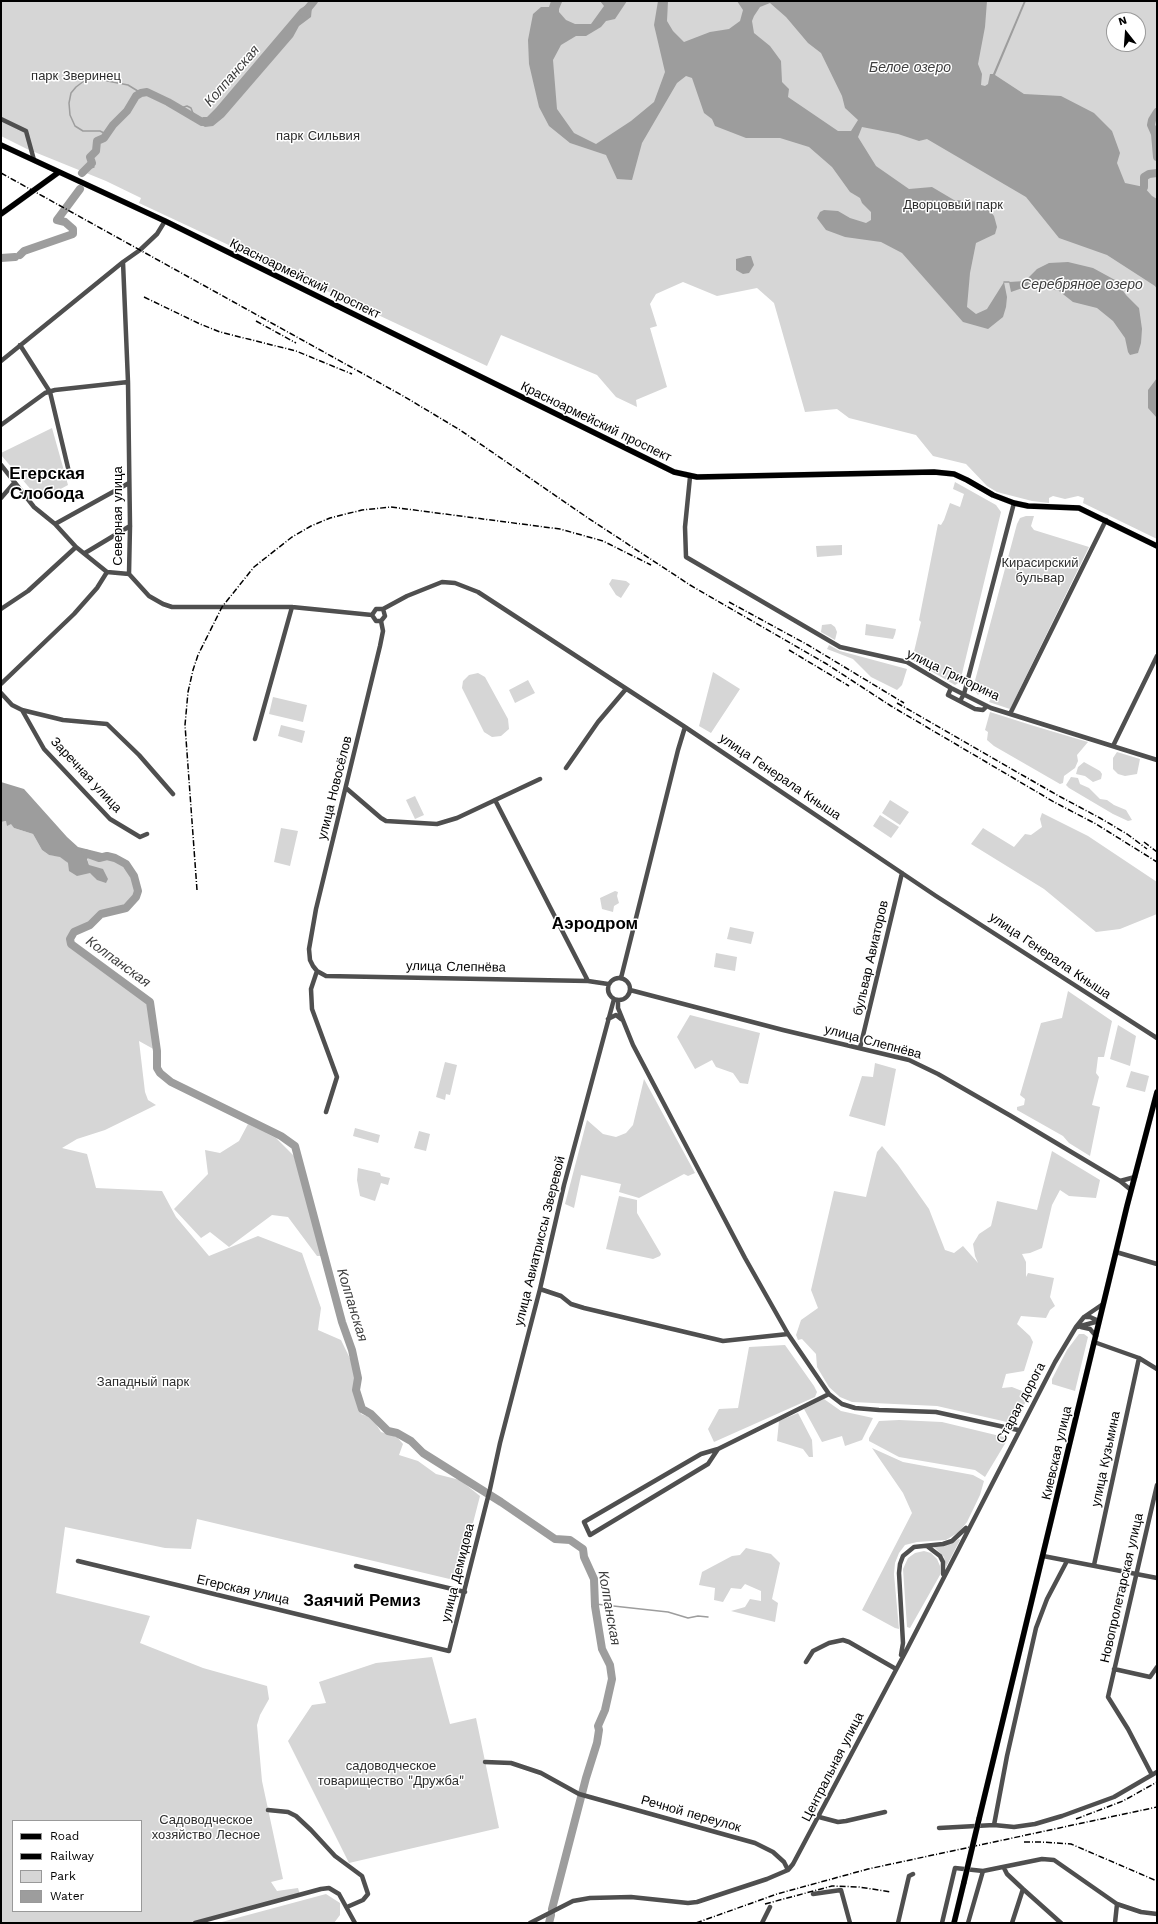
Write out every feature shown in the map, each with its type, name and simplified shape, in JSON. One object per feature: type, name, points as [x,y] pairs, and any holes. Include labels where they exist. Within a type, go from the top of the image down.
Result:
[{"type":"main road","name":"Красноармейский проспект","points":[[1,145],[165,221],[674,472],[690,477],[934,472],[954,474],[992,495],[1014,503],[1028,506],[1079,508],[1157,546]]},
{"type":"main road","points":[[1,214],[59,172]]},
{"type":"main road","name":"Киевская улица","points":[[954,1923],[1103,1304],[1157,1092]]},
{"type":"street","points":[[1,119],[26,131],[34,160]]},
{"type":"street","points":[[1,361],[122,262],[140,250],[157,234],[165,221]]},
{"type":"street","name":"Северная улица","points":[[122,262],[128,382],[130,526],[128,574],[149,596],[172,607],[292,607],[372,615]]},
{"type":"street","points":[[20,346],[50,392],[69,472]]},
{"type":"street","points":[[1,425],[45,393],[55,390],[128,382]]},
{"type":"street","points":[[1,465],[34,507],[55,524],[76,547],[107,572],[128,574]]},
{"type":"street","name":"улица Григорина","points":[[690,477],[685,527],[686,557],[830,643],[846,649],[906,662],[987,706],[1157,760]]},
{"type":"street","points":[[1,498],[14,483]]},
{"type":"street","points":[[55,524],[129,483]]},
{"type":"street","points":[[960,701],[964,694],[1014,503]]},
{"type":"street","points":[[1010,714],[1106,520]]},
{"type":"street","points":[[85,553],[130,526]]},
{"type":"street","points":[[1,609],[28,592],[76,547]]},
{"type":"street","points":[[1,684],[74,614],[97,588],[107,572]]},
{"type":"street","name":"улица Генерала Кныша","points":[[383,609],[435,583],[450,582],[466,586],[685,727],[902,873],[1155,1036]]},
{"type":"street","points":[[255,739],[292,607]]},
{"type":"street","points":[[376,609],[383,609],[385,616],[380,621],[374,619],[372,615],[376,609]]},
{"type":"street","name":"улица Новосёлов","points":[[317,971],[310,960],[309,949],[316,909],[380,646],[382,631],[380,621]]},
{"type":"street","points":[[1113,746],[1157,656]]},
{"type":"street","points":[[952,688],[948,695],[980,710],[987,706]]},
{"type":"street","points":[[566,768],[598,722],[626,689]]},
{"type":"street","points":[[1,693],[12,705],[22,710],[63,720],[107,724],[139,755],[173,794]]},
{"type":"street","name":"Заречная улица","points":[[22,710],[44,749],[110,819],[140,837],[147,834]]},
{"type":"street","points":[[621,978],[685,727]]},
{"type":"street","points":[[346,788],[381,818],[396,823],[441,823],[457,818],[540,779]]},
{"type":"street","points":[[495,800],[588,981]]},
{"type":"street","name":"бульвар Авиаторов","points":[[860,1048],[902,873]]},
{"type":"street","points":[[317,971],[311,989],[312,1009],[337,1077],[326,1112]]},
{"type":"street","name":"улица Слепнёва","points":[[317,971],[326,976],[588,981],[608,984]]},
{"type":"street","points":[[616,978],[621,978],[629,985],[630,990],[628,996],[623,999],[616,1000],[609,996],[607,990],[608,984],[616,978]]},
{"type":"street","name":"улица Слепнёва","points":[[630,990],[909,1060],[1008,1114],[1120,1181],[1131,1190]]},
{"type":"street","points":[[616,1000],[621,1018],[633,1045],[747,1262],[788,1334],[829,1394],[842,1404],[855,1408],[936,1412],[1018,1430]]},
{"type":"street","name":"улица Авиатриссы Зверевой","points":[[487,1500],[500,1443],[540,1289],[564,1185],[608,1019],[616,1000]]},
{"type":"street","points":[[608,1019],[616,1015],[621,1018]]},
{"type":"street","points":[[1120,1181],[1135,1177]]},
{"type":"street","points":[[1116,1252],[1157,1264]]},
{"type":"street","points":[[540,1289],[561,1296],[577,1306],[723,1341],[788,1334]]},
{"type":"street","name":"Старая дорога","points":[[890,1679],[1018,1430],[1058,1356],[1076,1327],[1084,1318],[1103,1304]]},
{"type":"street","points":[[1084,1318],[1090,1317],[1099,1321]]},
{"type":"street","points":[[1076,1327],[1099,1321]]},
{"type":"street","points":[[1076,1327],[1085,1327],[1090,1329],[1095,1339],[1139,1358],[1157,1369]]},
{"type":"street","name":"улица Кузьмина","points":[[1094,1565],[1139,1358]]},
{"type":"street","points":[[718,1449],[708,1464],[590,1535],[584,1522],[701,1454],[718,1449],[829,1394]]},
{"type":"street","name":"Новопролетарская улица","points":[[1155,1773],[1108,1696],[1157,1486]]},
{"type":"street","name":"улица Демидова","points":[[449,1651],[487,1500]]},
{"type":"street","name":"Старая дорога","points":[[900,1661],[903,1643],[900,1564],[903,1556],[914,1547],[952,1541],[961,1535],[971,1522]]},
{"type":"street","points":[[927,1546],[940,1556],[944,1569],[943,1578]]},
{"type":"street","points":[[1043,1556],[1157,1578]]},
{"type":"street","name":"Егерская улица","points":[[78,1561],[449,1651]]},
{"type":"street","points":[[994,1825],[1007,1756],[1036,1628],[1047,1599],[1067,1561]]},
{"type":"street","points":[[356,1566],[465,1592]]},
{"type":"street","points":[[806,1662],[813,1651],[829,1643],[842,1640],[849,1642],[896,1669]]},
{"type":"street","points":[[1114,1669],[1150,1677],[1157,1667]]},
{"type":"street","name":"Центральная улица","points":[[788,1870],[794,1864],[820,1817],[890,1679]]},
{"type":"street","name":"Речной переулок","points":[[485,1762],[511,1763],[541,1773],[579,1794],[755,1843],[773,1852],[784,1862],[788,1870]]},
{"type":"street","points":[[939,1828],[994,1825],[1014,1827],[1035,1824],[1114,1797],[1155,1773]]},
{"type":"street","points":[[268,1810],[288,1812],[296,1816],[335,1856],[362,1876],[368,1894],[363,1900],[347,1907]]},
{"type":"street","points":[[820,1817],[838,1822],[885,1812]]},
{"type":"street","points":[[942,1923],[955,1868],[983,1871],[1004,1868],[1031,1860],[1054,1860],[1117,1904],[1141,1912],[1157,1914]]},
{"type":"street","points":[[1004,1868],[1007,1874],[1061,1923]]},
{"type":"street","points":[[530,1923],[573,1901],[590,1898],[631,1897],[688,1903],[697,1902],[767,1879],[788,1870]]},
{"type":"street","points":[[968,1923],[983,1871]]},
{"type":"street","points":[[898,1923],[909,1876],[913,1874]]},
{"type":"street","points":[[195,1923],[329,1888],[336,1891],[347,1907],[355,1923]]},
{"type":"street","points":[[1012,1923],[1023,1889]]},
{"type":"street","points":[[813,1894],[840,1890],[850,1923]]},
{"type":"street","points":[[1115,1923],[1117,1904]]},
{"type":"street","points":[[762,1923],[770,1907]]},
{"type":"green space","name":"Дворцовый парк","points":[[1,1],[1157,1],[1157,539],[1083,503],[1084,498],[1078,496],[1065,499],[1053,496],[1049,498],[1049,503],[1032,501],[997,492],[987,486],[966,464],[933,456],[916,435],[849,418],[837,409],[805,412],[774,303],[757,288],[717,296],[683,282],[656,294],[650,304],[657,326],[650,328],[667,387],[636,400],[637,407],[616,397],[597,375],[501,335],[487,366],[139,203],[141,198],[106,181],[27,149],[1,136]]},
{"type":"green space","points":[[52,428],[68,485],[40,500],[1,455],[1,453]]},
{"type":"green space","points":[[955,482],[996,505],[1001,512],[960,682],[955,685],[912,660],[921,622],[919,620],[938,524],[941,525],[944,520],[950,503],[960,507],[964,494],[953,489]]},
{"type":"green space","name":"Кирасирский бульвар","points":[[1034,516],[1031,526],[1034,530],[1089,547],[1010,709],[989,702],[992,697],[981,691],[978,695],[973,688],[1017,524],[1020,518]]},
{"type":"green space","points":[[842,545],[842,555],[817,557],[816,546]]},
{"type":"green space","points":[[612,579],[626,581],[630,584],[621,598],[616,595],[609,584]]},
{"type":"green space","points":[[831,624],[835,627],[837,632],[835,640],[821,632],[822,625]]},
{"type":"green space","points":[[866,624],[896,629],[893,639],[865,635]]},
{"type":"green space","points":[[829,645],[840,651],[907,669],[902,685],[897,690],[871,677],[853,659],[827,649]]},
{"type":"green space","points":[[713,672],[740,689],[711,733],[699,726]]},
{"type":"green space","points":[[478,673],[485,677],[508,719],[509,729],[501,736],[492,737],[484,732],[462,688],[463,681],[469,675]]},
{"type":"green space","points":[[528,680],[535,693],[515,703],[509,690]]},
{"type":"green space","points":[[273,697],[307,705],[303,722],[269,714]]},
{"type":"green space","points":[[990,712],[1088,742],[1077,755],[1078,761],[1075,768],[1064,776],[1063,783],[1060,784],[994,746],[987,740],[988,732],[985,730]]},
{"type":"green space","points":[[281,725],[305,731],[302,743],[278,736]]},
{"type":"green space","points":[[1117,752],[1140,759],[1137,774],[1125,776],[1118,774],[1113,769],[1113,758]]},
{"type":"green space","points":[[1084,762],[1100,771],[1102,774],[1101,779],[1093,782],[1085,776],[1076,774],[1078,767]]},
{"type":"green space","points":[[1071,777],[1078,778],[1080,784],[1089,788],[1100,799],[1107,800],[1126,810],[1132,820],[1128,821],[1113,814],[1069,788],[1066,785]]},
{"type":"green space","points":[[415,796],[424,815],[415,819],[406,800]]},
{"type":"green space","points":[[890,800],[909,812],[900,825],[882,813]]},
{"type":"green space","points":[[1042,813],[1088,836],[1157,882],[1157,914],[1120,929],[1096,932],[1044,889],[971,844],[983,828],[1014,847],[1025,834],[1031,835],[1042,827],[1040,819]]},
{"type":"green space","points":[[880,815],[899,827],[891,838],[873,826]]},
{"type":"green space","name":"Западный парк","points":[[6,821],[12,824],[14,828],[33,834],[42,850],[49,855],[60,856],[68,863],[91,873],[97,880],[87,858],[107,856],[122,861],[129,867],[138,885],[136,897],[126,908],[101,914],[90,925],[74,932],[70,939],[71,944],[91,960],[150,1002],[157,1051],[139,1041],[145,1092],[148,1100],[156,1105],[105,1130],[77,1139],[62,1148],[87,1154],[96,1188],[162,1191],[176,1217],[209,1256],[258,1236],[302,1253],[321,1308],[318,1330],[341,1340],[357,1373],[354,1391],[361,1414],[372,1418],[381,1432],[397,1437],[403,1444],[399,1455],[418,1461],[436,1474],[460,1480],[480,1496],[458,1581],[197,1519],[191,1549],[165,1548],[65,1527],[56,1593],[150,1616],[140,1643],[203,1668],[267,1686],[269,1699],[260,1715],[257,1725],[262,1781],[283,1879],[271,1882],[277,1891],[298,1888],[300,1895],[195,1923],[1,1923],[1,822]]},
{"type":"green space","points":[[281,828],[298,831],[290,866],[274,862]]},
{"type":"green space","points":[[615,891],[618,892],[617,896],[619,903],[614,906],[613,912],[602,909],[600,898]]},
{"type":"green space","points":[[730,927],[754,932],[751,944],[727,939]]},
{"type":"green space","points":[[716,953],[737,957],[735,971],[714,967]]},
{"type":"green space","points":[[1068,991],[1112,1021],[1104,1057],[1098,1057],[1096,1073],[1099,1077],[1092,1105],[1100,1107],[1090,1156],[1069,1143],[1063,1136],[1017,1110],[1017,1107],[1024,1105],[1025,1099],[1020,1095],[1041,1023],[1062,1018]]},
{"type":"green space","points":[[690,1015],[760,1033],[748,1084],[740,1083],[733,1073],[716,1067],[712,1060],[695,1069],[677,1037]]},
{"type":"green space","points":[[1118,1025],[1136,1036],[1130,1066],[1110,1059]]},
{"type":"green space","points":[[445,1062],[457,1065],[450,1095],[446,1094],[445,1100],[436,1097]]},
{"type":"green space","points":[[875,1063],[896,1069],[885,1126],[849,1116],[862,1076],[873,1077]]},
{"type":"green space","points":[[1131,1071],[1149,1076],[1145,1092],[1126,1087]]},
{"type":"green space","points":[[644,1079],[695,1173],[688,1176],[684,1174],[639,1198],[619,1192],[621,1184],[581,1175],[574,1208],[565,1204],[587,1120],[603,1134],[616,1137],[626,1133],[633,1125]]},
{"type":"green space","points":[[248,1124],[276,1138],[295,1157],[322,1256],[317,1256],[288,1217],[272,1215],[229,1247],[210,1232],[201,1238],[174,1209],[208,1174],[205,1150],[220,1153],[239,1141]]},
{"type":"green space","points":[[355,1128],[380,1135],[378,1143],[353,1136]]},
{"type":"green space","points":[[419,1131],[430,1134],[426,1151],[414,1148]]},
{"type":"green space","points":[[882,1146],[898,1165],[929,1209],[945,1250],[954,1253],[963,1246],[978,1263],[973,1244],[979,1234],[991,1226],[997,1201],[1037,1210],[1052,1151],[1100,1180],[1096,1198],[1069,1196],[1060,1190],[1052,1205],[1042,1248],[1030,1253],[1022,1254],[1026,1262],[1026,1277],[1028,1273],[1054,1278],[1050,1297],[1055,1306],[1050,1310],[1046,1318],[1021,1316],[1017,1324],[1030,1336],[1033,1342],[1024,1371],[1006,1374],[1002,1388],[1012,1387],[1027,1393],[1028,1397],[1018,1417],[1007,1422],[937,1406],[852,1402],[840,1397],[829,1387],[817,1367],[816,1354],[802,1339],[798,1340],[796,1335],[801,1320],[818,1308],[811,1290],[834,1191],[866,1197],[877,1152]]},
{"type":"green space","points":[[358,1168],[380,1173],[381,1176],[390,1178],[388,1185],[381,1183],[375,1201],[360,1196],[357,1180]]},
{"type":"green space","points":[[619,1196],[637,1200],[637,1213],[661,1254],[660,1256],[653,1259],[606,1249]]},
{"type":"green space","points":[[1079,1334],[1084,1334],[1088,1337],[1075,1391],[1052,1384],[1052,1379],[1067,1350]]},
{"type":"green space","points":[[785,1345],[814,1386],[817,1392],[815,1397],[714,1442],[708,1429],[719,1409],[738,1408],[749,1347]]},
{"type":"green space","points":[[824,1399],[841,1411],[873,1418],[862,1440],[845,1446],[842,1436],[822,1442],[804,1409]]},
{"type":"green space","points":[[798,1413],[812,1440],[813,1457],[809,1457],[803,1449],[777,1441],[779,1421]]},
{"type":"green space","points":[[899,1420],[942,1422],[1004,1437],[1006,1442],[985,1477],[975,1470],[899,1457],[869,1441],[869,1438],[879,1421]]},
{"type":"green space","points":[[872,1448],[903,1462],[973,1475],[984,1481],[980,1495],[967,1522],[959,1532],[946,1540],[917,1542],[905,1545],[899,1553],[895,1563],[894,1574],[899,1629],[862,1610],[912,1513],[903,1493]]},
{"type":"green space","points":[[959,1539],[960,1540],[946,1567],[944,1557],[934,1547],[950,1544]]},
{"type":"green space","points":[[746,1548],[771,1554],[780,1563],[772,1599],[778,1603],[775,1622],[731,1611],[745,1607],[750,1599],[761,1601],[761,1591],[745,1584],[741,1589],[731,1588],[723,1602],[714,1600],[715,1588],[699,1585],[702,1572],[732,1556],[740,1555]]},
{"type":"green space","points":[[924,1551],[931,1553],[937,1559],[940,1566],[940,1575],[910,1628],[907,1627],[903,1569],[908,1558],[915,1553]]},
{"type":"green space","name":"садоводческое товарищество \"Дружба\"","points":[[432,1657],[450,1724],[476,1718],[499,1828],[349,1863],[288,1741],[312,1705],[326,1703],[319,1682],[376,1663]]},
{"type":"green space","points":[[326,1894],[340,1903],[340,1915],[334,1923],[218,1923]]},
{"type":"water","name":"Белое озеро","points":[[551,1],[577,1],[562,2],[559,12],[566,20],[575,24],[591,24],[604,6],[600,1],[627,1],[615,19],[606,21],[601,27],[586,36],[576,36],[561,45],[553,60],[557,109],[574,133],[596,144],[631,121],[654,102],[665,72],[654,25],[658,1],[668,1],[667,21],[673,31],[684,42],[710,32],[729,29],[740,21],[743,10],[737,1],[987,1],[985,27],[978,64],[982,74],[981,85],[985,86],[988,84],[990,74],[993,74],[1024,1],[1026,1],[995,75],[1024,94],[1061,96],[1094,113],[1112,131],[1120,153],[1117,163],[1125,183],[1144,187],[1157,199],[1157,289],[1155,286],[1107,255],[1059,238],[1026,197],[927,139],[919,141],[898,134],[862,127],[858,137],[876,166],[909,189],[932,187],[954,200],[983,202],[994,216],[997,227],[995,234],[976,243],[970,273],[967,307],[976,314],[987,309],[1004,282],[1007,297],[1006,307],[1003,317],[988,329],[963,322],[902,253],[881,242],[845,237],[826,230],[817,218],[820,212],[824,210],[838,211],[850,218],[866,223],[871,220],[871,212],[862,203],[860,198],[850,192],[832,167],[809,147],[780,138],[746,138],[715,126],[712,119],[704,113],[692,78],[686,76],[677,83],[642,143],[632,180],[617,179],[606,155],[570,143],[549,126],[539,107],[529,64],[528,40],[533,14],[541,7],[549,7]],"holes":[[[770,3],[786,17],[808,43],[821,53],[842,96],[845,108],[858,120],[851,131],[838,131],[788,97],[789,89],[782,82],[781,61],[770,46],[754,33],[752,21],[760,7]]]},
{"type":"water","points":[[308,4],[312,7],[311,17],[299,26],[293,37],[224,117],[213,126],[205,127],[198,123],[203,117],[207,117],[216,108],[300,9]]},
{"type":"water","points":[[751,256],[754,265],[749,273],[743,274],[736,270],[736,259]]},
{"type":"water","name":"Серебряное озеро","points":[[1068,262],[1093,268],[1115,280],[1126,295],[1139,308],[1142,329],[1141,343],[1138,353],[1130,355],[1125,338],[1113,321],[1097,308],[1073,302],[1059,291],[1043,287],[1031,285],[1011,292],[1009,282],[1025,281],[1037,269],[1049,263]]},
{"type":"water","points":[[1157,378],[1157,418],[1148,408],[1148,390]]},
{"type":"water","points":[[1,782],[24,789],[67,837],[78,847],[106,854],[107,856],[89,857],[87,859],[89,865],[103,869],[108,879],[106,883],[97,880],[90,873],[77,876],[69,871],[68,863],[60,857],[49,855],[42,850],[33,834],[14,828],[11,824],[7,826],[6,821],[1,822]]},
{"type":"waterway","name":"Колпанская","points":[[304,13],[314,1]]},
{"type":"waterway","points":[[106,134],[100,131],[83,131],[75,126],[70,115],[69,103],[71,93],[76,87],[84,81],[92,78],[128,85],[141,93]]},
{"type":"waterway","name":"Колпанская","points":[[82,173],[92,163],[90,157],[96,151],[97,141],[104,138],[113,125],[127,111],[136,96],[141,93],[147,92],[168,102],[202,122],[210,121]]},
{"type":"waterway","points":[[181,108],[187,106],[191,108],[194,116]]},
{"type":"waterway","points":[[1157,112],[1151,125],[1155,134],[1157,157]]},
{"type":"waterway","name":"Колпанская","points":[[87,169],[94,167],[92,163]]},
{"type":"waterway","points":[[1144,187],[1144,177],[1149,174],[1157,173]]},
{"type":"waterway","name":"Колпанская","points":[[20,255],[24,251],[73,234],[73,229],[65,222],[57,220],[80,189]]},
{"type":"waterway","name":"Колпанская","points":[[1,258],[15,257]]},
{"type":"waterway","points":[[1004,282],[1009,282]]},
{"type":"waterway","name":"Колпанская","points":[[85,853],[99,858],[107,856],[115,858],[126,864],[134,876],[138,891],[136,897],[126,908],[101,914],[90,925],[74,932],[70,939],[71,944],[150,1002],[157,1051],[157,1068],[160,1073],[171,1082],[281,1136],[295,1146],[342,1322],[352,1350],[358,1378],[356,1390],[362,1409],[371,1414],[388,1431],[397,1433],[411,1441],[423,1453],[501,1502],[555,1539],[570,1540],[583,1549],[584,1557],[594,1579],[595,1606],[602,1649],[610,1665],[612,1679],[605,1710],[598,1726],[599,1730],[597,1743],[586,1778],[552,1909]]},
{"type":"waterway","points":[[595,1604],[668,1612],[688,1618],[698,1616],[708,1617]]},
{"type":"waterway","name":"Колпанская","points":[[549,1923],[551,1915]]},
{"type":"railway","points":[[1,173],[405,397],[460,430],[588,518],[690,585],[825,663],[891,706],[1054,802],[1096,824],[1157,862]]},
{"type":"railway","points":[[144,297],[220,332],[296,351],[352,374]]},
{"type":"railway","points":[[256,321],[296,343]]},
{"type":"railway","points":[[197,890],[185,725],[188,692],[193,670],[198,655],[222,607],[254,567],[292,537],[311,526],[330,518],[362,510],[391,507],[560,529],[603,541],[651,565]]},
{"type":"railway","points":[[729,602],[808,645],[904,703]]},
{"type":"railway","points":[[789,650],[849,686]]},
{"type":"railway","points":[[897,703],[1100,818],[1127,834],[1147,849]]},
{"type":"railway","points":[[1144,842],[1157,852]]},
{"type":"railway","points":[[1076,1819],[1123,1801],[1157,1782]]},
{"type":"railway","points":[[696,1923],[777,1894],[868,1869],[1157,1807]]},
{"type":"railway","points":[[1024,1842],[1071,1844],[1157,1881]]},
{"type":"railway","points":[[765,1904],[832,1886],[859,1887],[891,1892]]},
{"type":"district","name":"Егерская Слобода","points":[[47,484]]},
{"type":"district","name":"Аэродром","points":[[595,924]]},
{"type":"district","name":"Заячий Ремиз","points":[[362,1601]]},
{"type":"park label","name":"парк Зверинец","points":[[76,76]]},
{"type":"park label","name":"парк Сильвия","points":[[318,136]]},
{"type":"park label","name":"Садоводческое хозяйство Лесное","points":[[206,1828]]}]
